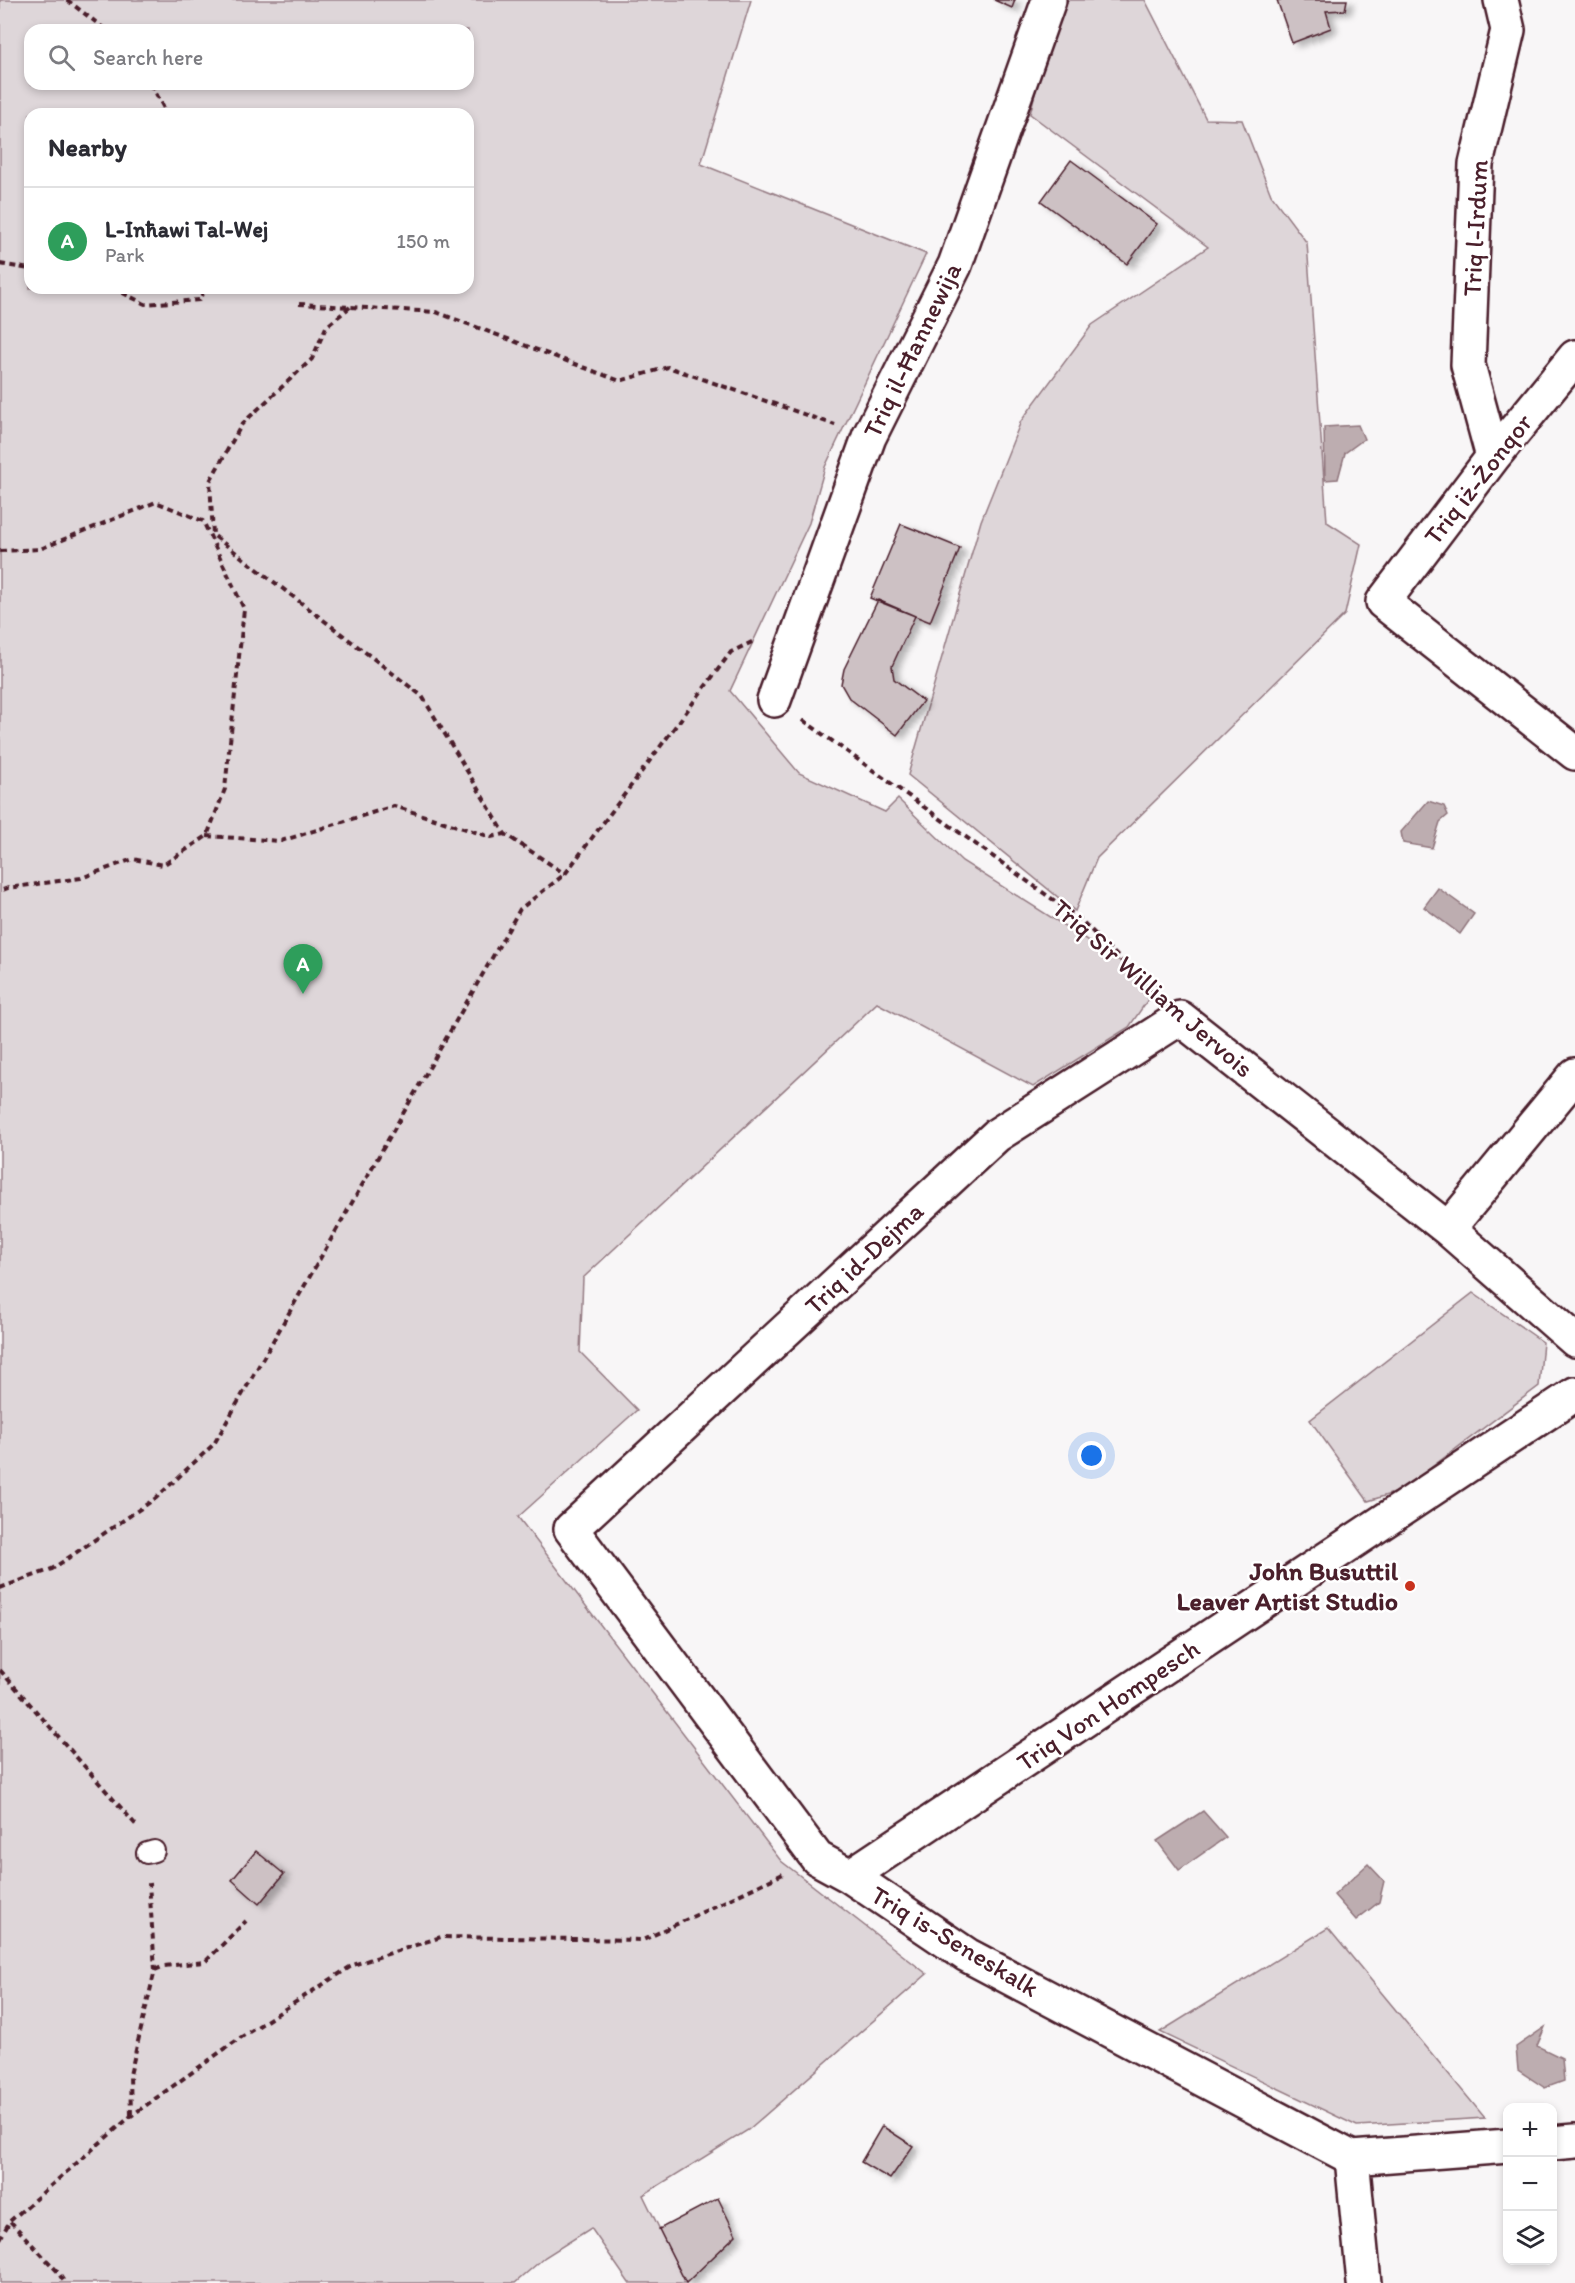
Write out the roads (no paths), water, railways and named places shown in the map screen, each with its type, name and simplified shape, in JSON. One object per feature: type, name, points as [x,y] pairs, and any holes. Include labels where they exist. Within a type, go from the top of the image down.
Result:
[{"type":"street","name":"Triq il-Ħannewija","points":[[774,699],[805,620],[870,437],[954,265],[1049,0]]},
{"type":"street","name":"Triq l-Irdum","points":[[1492,457],[1468,365],[1476,164],[1508,30],[1501,0]]},
{"type":"street","name":"Triq iż-Żonqor","points":[[1575,357],[1492,457],[1383,602],[1575,753]]},
{"type":"street","name":"Triq Sir William Jervois","points":[[1180,1018],[1448,1229],[1575,1340]]},
{"type":"street","name":"Triq id-Dejma","points":[[571,1528],[997,1135],[1180,1018]]},
{"type":"street","points":[[1448,1229],[1575,1075]]},
{"type":"street","name":"Triq Von Hompesch","points":[[850,1876],[1575,1394]]},
{"type":"street","name":"Triq is-Seneskalk","points":[[571,1528],[817,1858],[850,1876],[967,1955],[1352,2158]]},
{"type":"street","points":[[1557,2143],[1575,2141]]},
{"type":"street","points":[[1364,2283],[1352,2158],[1503,2146]]},
{"type":"place","name":"L-Inħawi Tal-Wej","points":[[303,994]]},
{"type":"place","name":"John Busuttil Leaver Artist Studio","points":[[1410,1586]]}]
